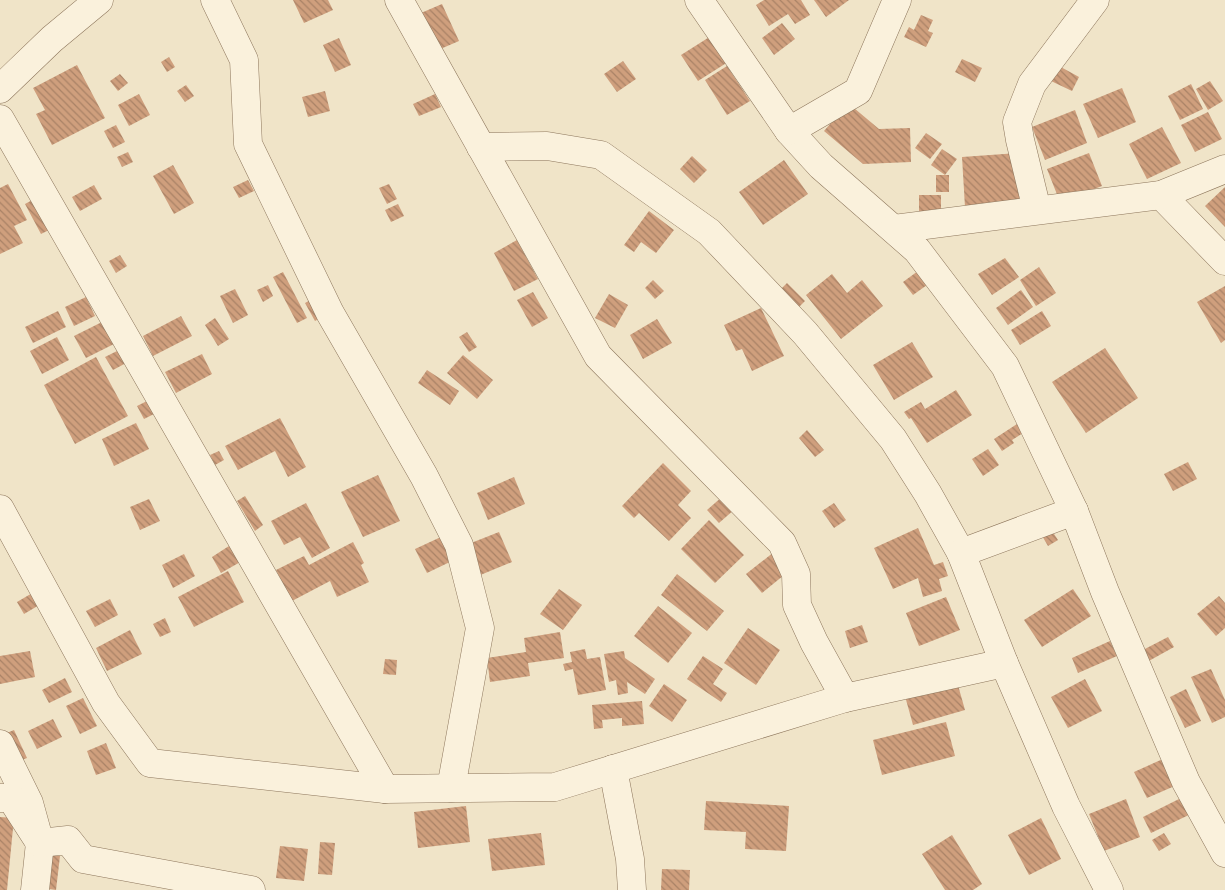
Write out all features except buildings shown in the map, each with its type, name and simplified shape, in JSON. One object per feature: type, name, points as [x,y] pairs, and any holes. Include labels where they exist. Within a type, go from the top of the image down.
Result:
[{"type":"street","points":[[0,89],[52,40],[99,0]]},
{"type":"street","points":[[215,0],[244,60],[248,144],[330,313],[424,476],[459,545],[480,628],[451,788]]},
{"type":"street","points":[[399,0],[598,356],[782,543],[796,574],[797,605],[814,642],[845,698]]},
{"type":"street","points":[[699,0],[789,131],[821,166],[917,250],[1005,366],[1074,511],[1105,592],[1186,782],[1225,853]]},
{"type":"street","points":[[789,131],[858,91],[897,0]]},
{"type":"street","points":[[1037,210],[1017,122],[1032,84],[1095,0]]},
{"type":"street","points":[[0,119],[386,789]]},
{"type":"street","points":[[481,147],[547,146],[601,155],[709,232],[805,334],[893,439],[928,494],[961,553],[1004,663],[1066,806],[1109,890]]},
{"type":"street","points":[[894,229],[1160,195],[1225,169]]},
{"type":"street","points":[[1160,195],[1225,261]]},
{"type":"street","points":[[0,509],[106,703],[150,763],[386,789],[555,787],[845,698],[1004,663]]},
{"type":"street","points":[[961,553],[1074,511]]},
{"type":"street","points":[[0,744],[28,803],[40,842],[35,890]]},
{"type":"street","points":[[614,768],[630,859],[632,890]]},
{"type":"street","points":[[0,798],[11,798],[40,842]]},
{"type":"street","points":[[40,842],[68,840],[83,859],[251,890]]}]
